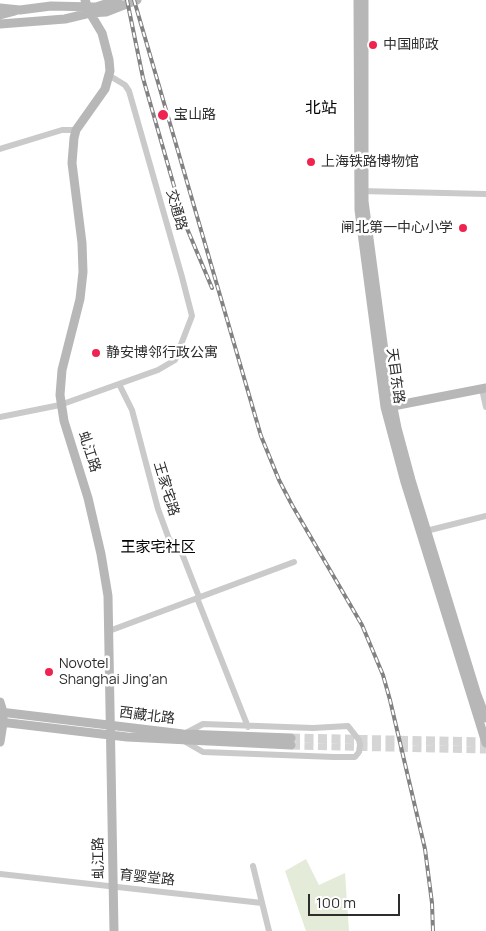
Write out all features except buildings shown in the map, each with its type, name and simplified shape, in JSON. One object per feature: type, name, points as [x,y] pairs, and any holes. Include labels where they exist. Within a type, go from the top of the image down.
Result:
[{"type":"main road","points":[[0,15],[20,10],[52,6],[96,7],[118,0]]},
{"type":"main road","points":[[0,24],[65,19],[87,6],[106,12],[138,0]]},
{"type":"main road","name":"天目东路","points":[[358,0],[361,191]]},
{"type":"main road","name":"天目东路","points":[[364,0],[361,191],[359,210],[389,407],[412,508],[486,743]]},
{"type":"main road","points":[[87,6],[102,33],[110,65],[110,76]]},
{"type":"main road","points":[[0,8],[20,10]]},
{"type":"main road","name":"虬江路","points":[[110,76],[101,96],[76,130],[73,143],[72,164],[82,243],[83,272],[81,291],[62,370],[60,405],[88,498],[102,554],[107,588],[110,630],[114,931]]},
{"type":"main road","points":[[389,407],[484,388]]},
{"type":"main road","name":"天目东路","points":[[389,407],[426,531],[486,718]]},
{"type":"main road","points":[[0,702],[0,742]]},
{"type":"main road","name":"西藏北路","points":[[1,712],[110,725],[183,737]]},
{"type":"main road","name":"西藏北路","points":[[1,723],[110,735],[291,741]]},
{"type":"street","name":"交通路","points":[[110,76],[125,85],[129,92],[192,316],[175,360],[158,370],[119,384]]},
{"type":"street","points":[[0,149],[62,130],[76,130]]},
{"type":"street","points":[[361,191],[486,194]]},
{"type":"street","points":[[0,417],[60,405],[119,384]]},
{"type":"street","name":"王家宅路","points":[[119,384],[130,404],[151,488],[164,524],[171,541],[181,551],[248,727]]},
{"type":"street","points":[[484,388],[486,407]]},
{"type":"street","points":[[426,531],[486,516]]},
{"type":"street","points":[[110,630],[294,562]]},
{"type":"street","points":[[203,724],[248,727],[313,728],[348,726],[359,740],[360,749],[357,755],[351,757],[203,752],[183,737],[203,724]]},
{"type":"street","points":[[253,866],[269,931]]},
{"type":"street","name":"育婴堂路","points":[[0,874],[262,903]]},
{"type":"green space","points":[[306,859],[319,885],[345,873],[349,931],[306,931],[285,871]]},
{"type":"tunnel","points":[[291,738],[486,742]]},
{"type":"tunnel","points":[[291,745],[486,749]]},
{"type":"railway","points":[[127,0],[143,78],[178,200],[186,226],[212,288]]},
{"type":"railway","points":[[134,0],[261,436],[279,480],[292,505],[362,625],[383,675],[425,849],[432,903],[433,931]]},
{"type":"place","name":"中国邮政","points":[[373,45]]},
{"type":"place","name":"宝山路","points":[[163,115]]},
{"type":"place","name":"上海铁路博物馆","points":[[311,162]]},
{"type":"place","name":"闸北第一中心小学","points":[[463,228]]},
{"type":"place","name":"静安博邻行政公寓","points":[[96,353]]},
{"type":"place","name":"Novotel Shanghai Jing'an","points":[[49,672]]},
{"type":"district","name":"北站","points":[[321,109]]},
{"type":"district","name":"王家宅社区","points":[[158,548]]}]
